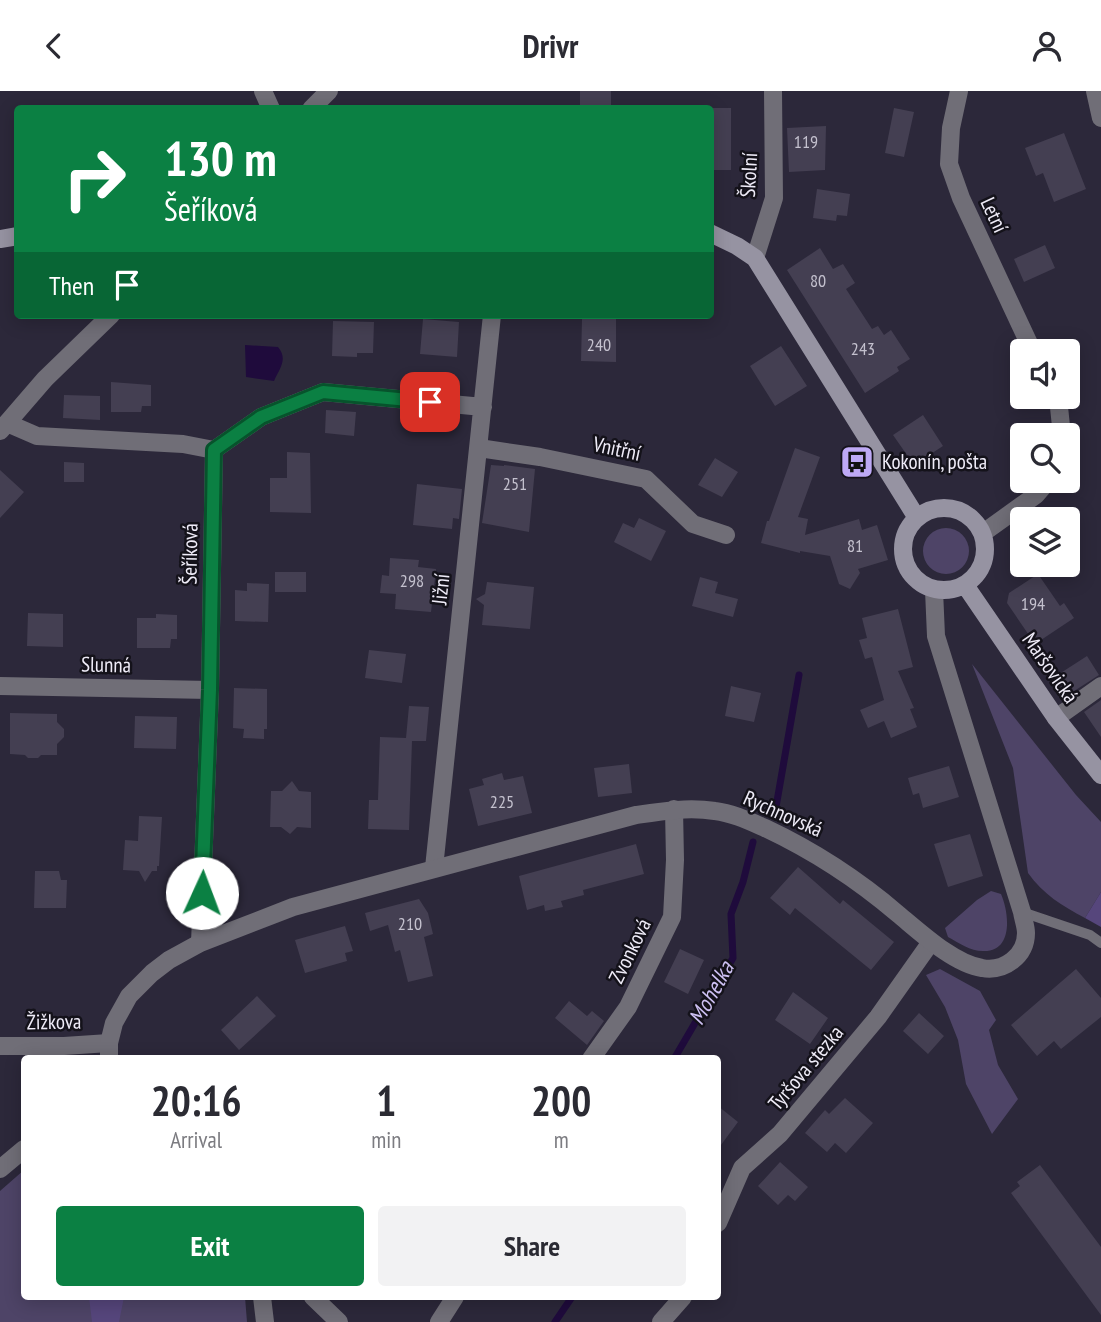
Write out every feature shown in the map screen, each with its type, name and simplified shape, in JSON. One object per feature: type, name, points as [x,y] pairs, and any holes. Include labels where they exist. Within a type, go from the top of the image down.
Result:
[{"type":"main road","points":[[714,235],[755,258],[918,517]]},
{"type":"main road","points":[[938,508],[960,510],[969,516],[983,533],[986,548],[984,562],[977,575],[965,585],[950,590],[934,590],[922,585],[912,576],[906,565],[904,539],[909,527],[918,517],[938,508]]},
{"type":"main road","name":"Maršovická","points":[[965,585],[1056,718],[1101,775]]},
{"type":"street","points":[[315,105],[329,91]]},
{"type":"street","name":"Školní","points":[[755,258],[774,198],[773,91]]},
{"type":"street","name":"Letní","points":[[959,91],[951,128],[949,164],[961,198],[1027,339]]},
{"type":"street","points":[[1095,91],[1101,118]]},
{"type":"street","points":[[107,319],[45,379],[3,427],[37,436],[183,444],[214,450],[261,417],[323,392],[483,407]]},
{"type":"street","name":"Jižní","points":[[434,868],[492,319]]},
{"type":"street","name":"Vnitřní","points":[[479,448],[608,469],[646,479],[693,524],[726,535]]},
{"type":"street","name":"Šeříková","points":[[200,943],[210,690],[214,450]]},
{"type":"street","points":[[983,533],[1039,493]]},
{"type":"street","name":"Rychnovská","points":[[109,1051],[114,1023],[129,996],[160,967],[200,943],[293,907],[636,815],[674,809],[717,811],[747,820],[821,856],[871,891],[930,942],[963,961],[981,968],[999,968],[1011,962],[1026,935],[1022,912],[936,636],[934,590]]},
{"type":"street","name":"Slunná","points":[[0,686],[210,690]]},
{"type":"street","points":[[1056,718],[1101,686]]},
{"type":"street","name":"Zvonková","points":[[594,1055],[628,1007],[672,916],[674,809]]},
{"type":"street","name":"Tyršova stezka","points":[[721,1216],[741,1168],[780,1134],[878,1017],[930,942]]},
{"type":"street","name":"Žižkova","points":[[0,1046],[64,1046],[109,1051]]},
{"type":"street","points":[[0,1169],[21,1152]]},
{"type":"street","points":[[262,1300],[265,1322]]},
{"type":"street","points":[[316,1300],[339,1322]]},
{"type":"street","points":[[439,1322],[453,1300]]},
{"type":"street","points":[[661,1322],[680,1300]]},
{"type":"lane","points":[[1022,912],[1090,935],[1101,943]]},
{"type":"shaded area","points":[[245,345],[278,347],[283,360],[274,381],[246,377]]},
{"type":"shaded area","points":[[946,528],[962,535],[969,551],[962,567],[946,574],[930,567],[923,551],[930,535]]},
{"type":"shaded area","points":[[972,664],[1076,795],[1101,822],[1101,892],[1085,918],[1054,899],[1028,873],[1013,768]]},
{"type":"shaded area","points":[[991,891],[1001,894],[1006,911],[1007,930],[1000,945],[993,950],[978,951],[948,937],[945,928]]},
{"type":"shaded area","points":[[1101,892],[1101,927],[1085,918]]},
{"type":"shaded area","points":[[940,969],[980,991],[996,1020],[989,1030],[998,1065],[1018,1099],[992,1134],[966,1084],[958,1040],[945,1007],[926,975]]},
{"type":"shaded area","points":[[21,1173],[21,1300],[245,1300],[247,1322],[0,1322],[0,1191]]},
{"type":"shaded area","points":[[89,1300],[123,1300],[119,1322],[92,1322]]},
{"type":"building","points":[[580,91],[611,91],[611,105],[580,105]]},
{"type":"building","points":[[714,108],[731,108],[731,170],[714,170]]},
{"type":"building","points":[[894,108],[914,112],[904,157],[885,153]]},
{"type":"building","points":[[826,126],[825,170],[789,172],[787,128]]},
{"type":"building","points":[[1064,133],[1086,189],[1054,202],[1043,173],[1036,176],[1025,148]]},
{"type":"building","points":[[817,189],[850,194],[847,216],[837,215],[836,221],[813,218]]},
{"type":"building","points":[[1045,245],[1055,268],[1024,282],[1014,259]]},
{"type":"building","points":[[820,248],[833,269],[843,264],[855,283],[846,289],[872,329],[878,326],[884,335],[891,330],[910,359],[897,367],[899,371],[865,393],[787,270]]},
{"type":"building","points":[[423,319],[459,322],[457,357],[420,354]]},
{"type":"building","points":[[582,319],[616,319],[616,362],[581,361]]},
{"type":"building","points":[[333,321],[374,322],[373,353],[357,353],[357,357],[332,356]]},
{"type":"building","points":[[781,346],[807,386],[775,406],[750,366]]},
{"type":"building","points":[[111,382],[151,385],[151,406],[142,406],[141,412],[111,412]]},
{"type":"building","points":[[64,395],[100,396],[100,420],[63,418]]},
{"type":"building","points":[[326,410],[356,412],[354,436],[325,433]]},
{"type":"building","points":[[923,415],[943,446],[914,465],[893,435]]},
{"type":"building","points":[[795,448],[820,457],[798,517],[808,519],[805,535],[859,519],[862,530],[877,525],[888,560],[858,569],[860,573],[850,589],[839,584],[830,556],[800,553],[761,543]]},
{"type":"building","points":[[287,452],[310,453],[311,513],[270,512],[270,478],[287,478]]},
{"type":"building","points":[[715,458],[738,472],[722,497],[698,485]]},
{"type":"building","points":[[64,462],[84,463],[84,482],[64,482]]},
{"type":"building","points":[[491,465],[535,469],[529,532],[482,523]]},
{"type":"building","points":[[0,470],[24,492],[0,518]]},
{"type":"building","points":[[417,484],[462,489],[459,519],[453,518],[452,529],[413,525]]},
{"type":"building","points":[[639,518],[666,531],[651,561],[614,542],[623,523],[634,528]]},
{"type":"building","points":[[390,558],[419,560],[418,567],[436,569],[431,612],[395,609],[396,594],[380,593],[382,575],[389,576]]},
{"type":"building","points":[[275,572],[306,572],[306,592],[275,592]]},
{"type":"building","points":[[700,577],[718,582],[715,593],[738,599],[733,617],[692,606]]},
{"type":"building","points":[[1033,577],[1040,577],[1060,606],[1064,603],[1074,618],[1035,644],[1007,603],[1009,593]]},
{"type":"building","points":[[487,582],[534,587],[530,629],[482,625],[484,605],[476,599],[485,594]]},
{"type":"building","points":[[247,583],[269,584],[268,622],[235,621],[235,590],[247,591]]},
{"type":"building","points":[[898,609],[913,667],[898,671],[914,708],[910,709],[917,727],[891,738],[884,721],[868,728],[860,710],[884,700],[872,657],[865,659],[859,640],[867,638],[862,618]]},
{"type":"building","points":[[28,613],[63,614],[63,647],[27,646]]},
{"type":"building","points":[[156,614],[177,615],[177,639],[171,639],[170,648],[137,648],[137,618],[156,618]]},
{"type":"building","points":[[369,650],[406,654],[402,683],[365,678]]},
{"type":"building","points":[[1087,656],[1099,675],[1068,695],[1056,676]]},
{"type":"building","points":[[731,686],[761,693],[754,722],[725,716]]},
{"type":"building","points":[[234,688],[267,689],[267,729],[264,729],[264,739],[243,738],[244,729],[233,728]]},
{"type":"building","points":[[1101,700],[1101,737],[1084,712]]},
{"type":"building","points":[[409,706],[429,707],[426,741],[412,741],[409,830],[368,829],[369,800],[378,800],[380,737],[406,738]]},
{"type":"building","points":[[10,713],[57,714],[57,722],[64,729],[64,737],[57,744],[57,755],[28,758],[25,755],[10,754]]},
{"type":"building","points":[[135,716],[177,717],[176,749],[134,748]]},
{"type":"building","points":[[629,764],[632,793],[598,797],[594,768]]},
{"type":"building","points":[[949,766],[959,797],[923,808],[919,793],[913,795],[908,778]]},
{"type":"building","points":[[502,773],[504,780],[523,776],[532,813],[478,826],[469,789],[484,785],[482,779]]},
{"type":"building","points":[[292,781],[299,791],[311,792],[311,828],[297,827],[290,834],[281,827],[270,827],[271,791],[282,791]]},
{"type":"building","points":[[139,816],[162,817],[159,866],[145,882],[139,871],[123,870],[125,840],[138,841]]},
{"type":"building","points":[[970,834],[983,876],[948,887],[934,844]]},
{"type":"building","points":[[636,844],[644,874],[583,890],[584,895],[561,901],[563,907],[545,911],[544,905],[527,910],[519,876]]},
{"type":"building","points":[[798,867],[840,904],[843,900],[894,942],[871,970],[795,908],[790,915],[770,898]]},
{"type":"building","points":[[35,871],[59,871],[61,880],[67,880],[66,908],[34,908]]},
{"type":"building","points":[[419,899],[428,913],[433,934],[424,937],[433,976],[408,982],[400,950],[395,952],[388,925],[370,931],[365,913]]},
{"type":"building","points":[[345,926],[353,951],[345,953],[347,961],[305,973],[295,940]]},
{"type":"building","points":[[680,949],[704,960],[688,994],[664,982]]},
{"type":"building","points":[[1076,969],[1101,998],[1101,1017],[1061,1049],[1054,1041],[1037,1056],[1011,1025]]},
{"type":"building","points":[[793,992],[828,1018],[810,1044],[775,1020]]},
{"type":"building","points":[[257,996],[276,1016],[239,1050],[221,1030]]},
{"type":"building","points":[[569,1001],[587,1016],[592,1011],[604,1021],[587,1045],[555,1018]]},
{"type":"building","points":[[919,1013],[944,1036],[928,1054],[903,1031]]},
{"type":"building","points":[[845,1098],[873,1123],[846,1153],[835,1143],[827,1152],[805,1133],[825,1110],[829,1114]]},
{"type":"building","points":[[721,1108],[738,1122],[721,1145]]},
{"type":"building","points":[[780,1162],[808,1187],[795,1201],[788,1195],[778,1205],[758,1186]]},
{"type":"building","points":[[1040,1165],[1101,1247],[1101,1315],[1011,1193],[1020,1186],[1017,1182]]},
{"type":"waterway","name":"Mohelka","points":[[776,807],[799,675]]},
{"type":"waterway","name":"Mohelka","points":[[676,1055],[733,958],[731,914],[743,882],[753,842]]},
{"type":"waterway","name":"Mohelka","points":[[555,1322],[570,1300]]},
{"type":"place","name":"Kokonín, pošta","points":[[857,462]]},
{"type":"route","points":[[202,893],[210,690],[214,450],[261,417],[323,392],[430,402]]}]
